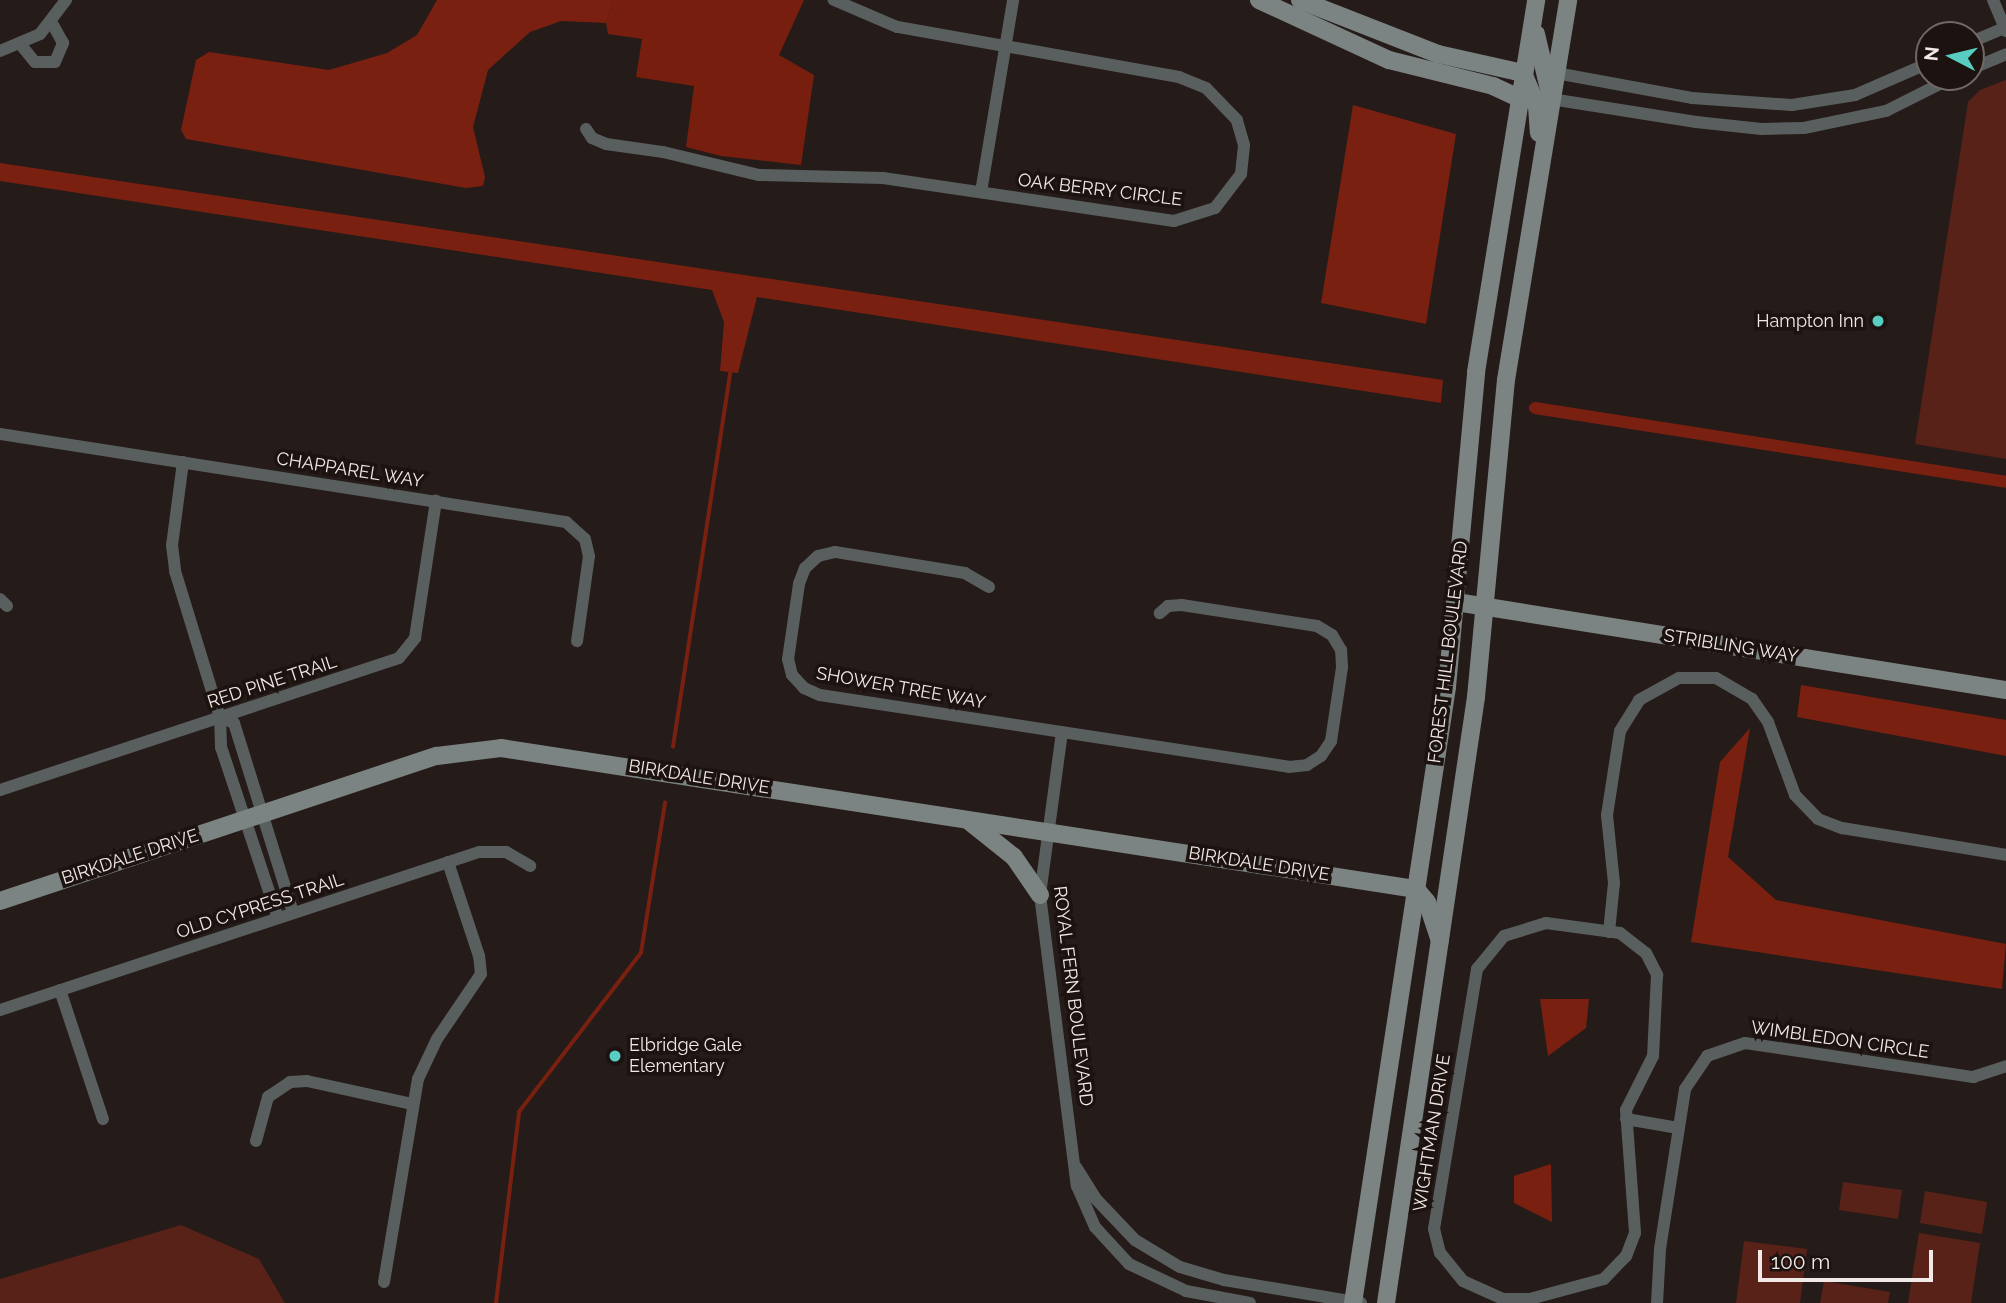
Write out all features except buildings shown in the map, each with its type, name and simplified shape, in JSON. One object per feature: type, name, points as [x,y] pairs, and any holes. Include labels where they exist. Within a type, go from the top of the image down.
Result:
[{"type":"main road","points":[[1259,0],[1389,60],[1493,86],[1519,99]]},
{"type":"main road","points":[[1300,0],[1438,54],[1523,73],[1537,106],[1540,167]]},
{"type":"main road","name":"FOREST HILL BOULEVARD","points":[[1386,1303],[1487,606],[1506,380],[1568,0]]},
{"type":"main road","points":[[1535,8],[1540,68],[1551,99]]},
{"type":"main road","name":"FOREST HILL BOULEVARD","points":[[1356,1302],[1456,602],[1476,372],[1535,8]]},
{"type":"main road","name":"STRIBLING WAY","points":[[1456,602],[2006,690]]},
{"type":"main road","name":"BIRKDALE DRIVE","points":[[0,901],[437,756],[501,748],[1047,830],[1416,889]]},
{"type":"main road","points":[[964,818],[1001,843],[1040,895]]},
{"type":"main road","points":[[1416,889],[1427,902],[1440,941]]},
{"type":"street","points":[[0,51],[21,45],[52,23],[66,0]]},
{"type":"street","name":"OAK BERRY CIRCLE","points":[[586,129],[598,142],[663,152],[720,169],[789,179],[883,178],[1189,219],[1225,199],[1244,159],[1237,120],[1206,88],[1179,77],[897,27],[834,0]]},
{"type":"street","points":[[981,192],[1013,0]]},
{"type":"street","points":[[1985,36],[2006,28],[1993,0]]},
{"type":"street","points":[[21,45],[35,62],[55,62],[63,43],[52,23]]},
{"type":"street","points":[[1985,63],[2006,54]]},
{"type":"street","points":[[1556,73],[1757,106],[1831,101],[1915,70]]},
{"type":"street","points":[[1902,76],[1912,98]]},
{"type":"street","points":[[1551,99],[1762,130],[1847,121],[1886,111],[1926,91]]},
{"type":"street","name":"CHAPPAREL WAY","points":[[0,434],[558,520],[580,532],[589,556],[577,641]]},
{"type":"street","points":[[183,462],[173,528],[174,562],[220,717],[221,747],[254,817],[293,914]]},
{"type":"street","name":"RED PINE TRAIL","points":[[0,790],[391,662],[406,653],[415,638],[436,501]]},
{"type":"street","name":"SHOWER TREE WAY","points":[[989,587],[965,573],[835,552],[818,556],[805,568],[799,584],[788,659],[792,676],[804,688],[820,695],[1289,767],[1307,765],[1321,756],[1331,741],[1342,667],[1341,650],[1332,635],[1317,626],[1182,605],[1168,606],[1160,613]]},
{"type":"street","points":[[1609,932],[1614,883],[1607,815],[1620,731],[1639,700],[1679,678],[1716,678],[1752,699],[1768,722],[1795,795],[1818,820],[1842,828],[2006,855]]},
{"type":"street","points":[[220,717],[234,723],[278,918]]},
{"type":"street","points":[[1047,830],[1062,732]]},
{"type":"street","name":"ROYAL FERN BOULEVARD","points":[[1047,830],[1040,895],[1077,1186],[1095,1227],[1129,1264],[1186,1291],[1250,1303]]},
{"type":"street","name":"OLD CYPRESS TRAIL","points":[[0,1010],[448,862],[496,850],[517,856],[530,866]]},
{"type":"street","points":[[384,1282],[412,1104],[437,1039],[481,974],[479,956],[448,862]]},
{"type":"street","name":"WIGHTMAN DRIVE","points":[[1528,925],[1609,932],[1627,937],[1646,953],[1659,984],[1654,1056],[1630,1094],[1626,1119],[1635,1233],[1626,1256],[1604,1279],[1530,1299],[1503,1299],[1470,1286],[1445,1260],[1434,1229],[1477,970],[1497,941],[1528,925]]},
{"type":"street","points":[[60,990],[103,1119]]},
{"type":"street","name":"WIMBLEDON CIRCLE","points":[[1657,1303],[1678,1128],[1691,1074],[1707,1056],[1729,1045],[1745,1043],[1973,1077],[2006,1066]]},
{"type":"street","points":[[256,1142],[268,1097],[290,1082],[307,1081],[412,1104]]},
{"type":"street","points":[[1626,1119],[1678,1128]]},
{"type":"street","name":"ROYAL FERN BOULEVARD","points":[[1076,1166],[1095,1198],[1135,1240],[1180,1267],[1224,1280],[1356,1302]]},
{"type":"shaded area","points":[[437,0],[614,0],[606,23],[561,21],[530,32],[488,70],[473,127],[485,177],[483,186],[466,188],[186,139],[181,130],[196,60],[209,52],[329,70],[387,53],[417,35]]},
{"type":"shaded area","points":[[614,0],[804,0],[779,55],[814,75],[801,165],[721,156],[686,147],[694,86],[636,77],[642,39],[608,34],[606,23]]},
{"type":"shaded area","points":[[2006,80],[2006,459],[1915,444],[1968,102],[1979,91],[1985,91],[1985,88]]},
{"type":"shaded area","points":[[1353,105],[1456,134],[1426,324],[1321,303]]},
{"type":"shaded area","points":[[0,163],[1443,380],[1441,403],[757,297],[738,373],[720,371],[724,322],[712,290],[0,181]]},
{"type":"shaded area","points":[[1801,685],[2006,720],[2006,756],[1797,717]]},
{"type":"shaded area","points":[[1750,728],[1728,857],[1776,900],[2006,944],[2002,989],[1691,942],[1720,762]]},
{"type":"shaded area","points":[[1540,999],[1589,999],[1586,1028],[1548,1056]]},
{"type":"shaded area","points":[[1551,1164],[1552,1222],[1514,1203],[1514,1176]]},
{"type":"shaded area","points":[[1843,1182],[1902,1190],[1898,1219],[1839,1210]]},
{"type":"shaded area","points":[[1925,1191],[1987,1202],[1982,1234],[1920,1223]]},
{"type":"shaded area","points":[[181,1225],[259,1259],[285,1303],[0,1303],[0,1279]]},
{"type":"shaded area","points":[[1919,1233],[1980,1243],[1971,1303],[1908,1303]]},
{"type":"shaded area","points":[[1744,1241],[1807,1249],[1800,1303],[1736,1303]]},
{"type":"shaded area","points":[[1824,1281],[1890,1292],[1888,1303],[1820,1303]]},
{"type":"waterway","points":[[673,747],[731,368]]},
{"type":"waterway","points":[[1535,408],[2006,482]]},
{"type":"waterway","points":[[496,1303],[519,1112],[641,953],[665,803]]},
{"type":"place","name":"Hampton Inn","points":[[1878,321]]},
{"type":"place","name":"Elbridge Gale Elementary","points":[[615,1056]]}]
